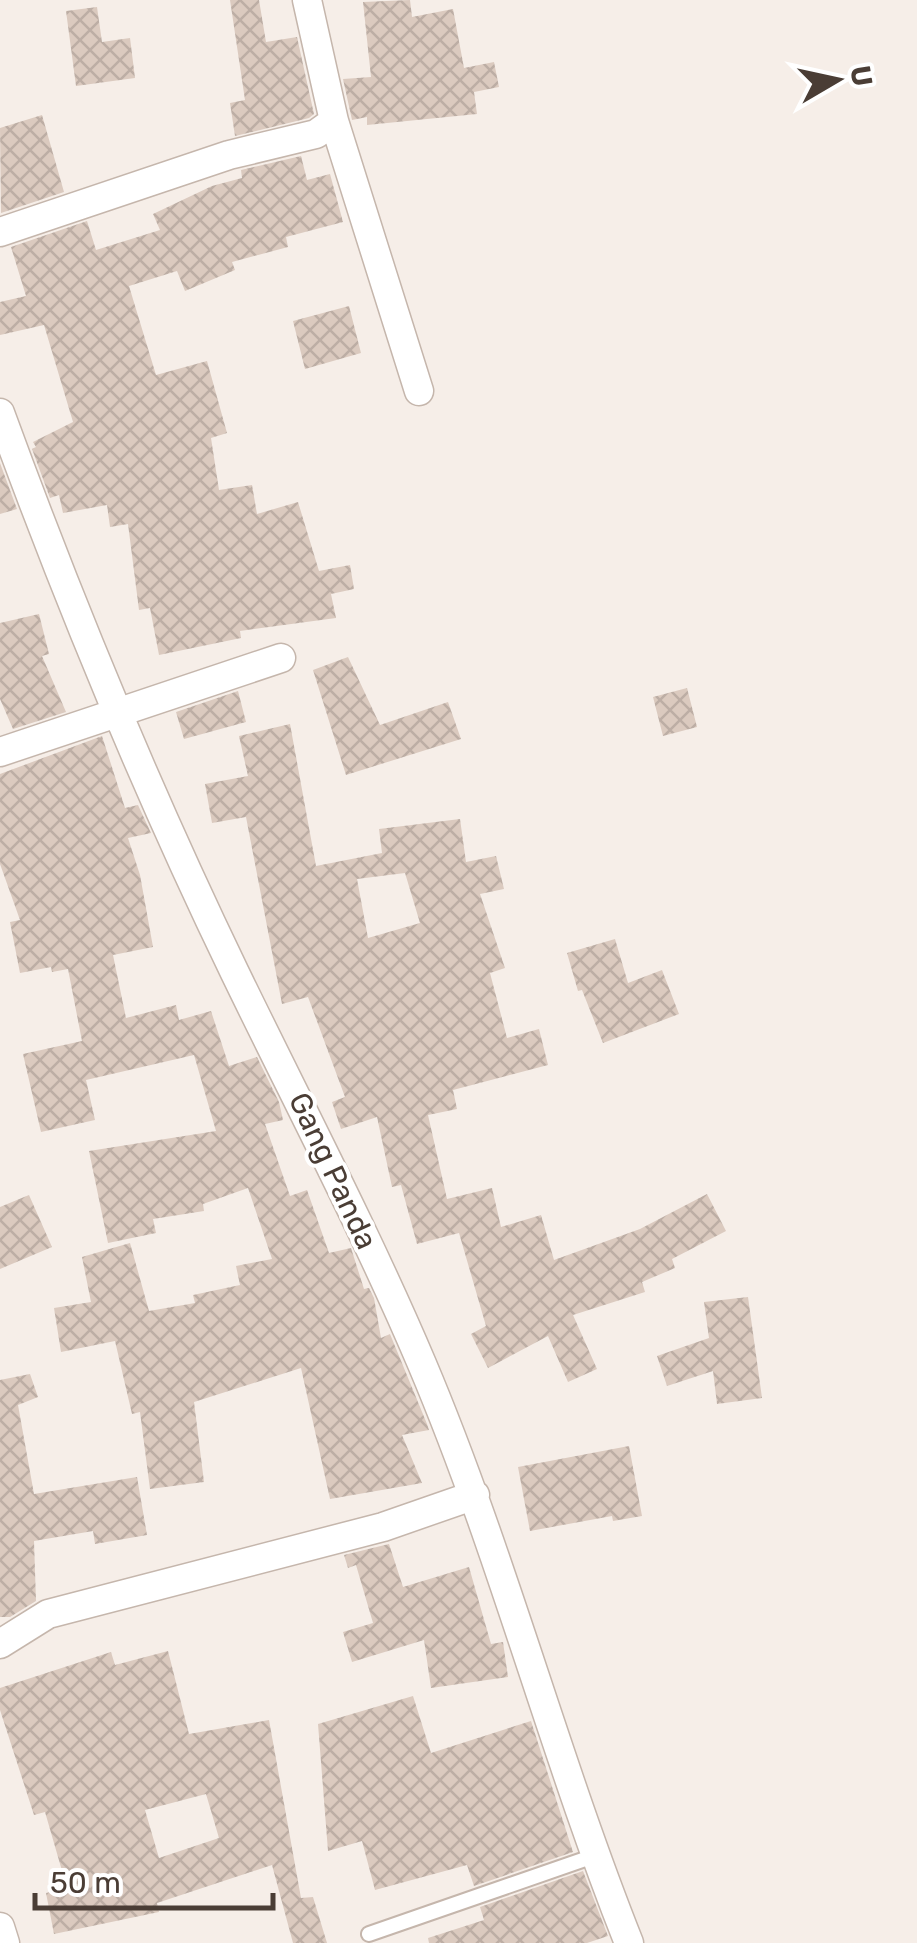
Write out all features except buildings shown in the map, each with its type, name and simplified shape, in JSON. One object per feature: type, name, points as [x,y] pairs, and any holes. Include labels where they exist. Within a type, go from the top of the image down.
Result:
[{"type":"street","points":[[307,0],[334,121],[419,391]]},
{"type":"street","points":[[0,232],[229,155],[316,134],[334,121]]},
{"type":"street","name":"Gang Panda","points":[[0,413],[118,710],[235,973],[325,1148],[475,1495],[594,1856],[630,1943]]},
{"type":"street","points":[[0,752],[282,658]]},
{"type":"street","points":[[0,1644],[48,1614],[382,1527],[475,1495]]},
{"type":"street","points":[[0,1927],[5,1943]]},
{"type":"lane","points":[[369,1934],[594,1856]]}]
